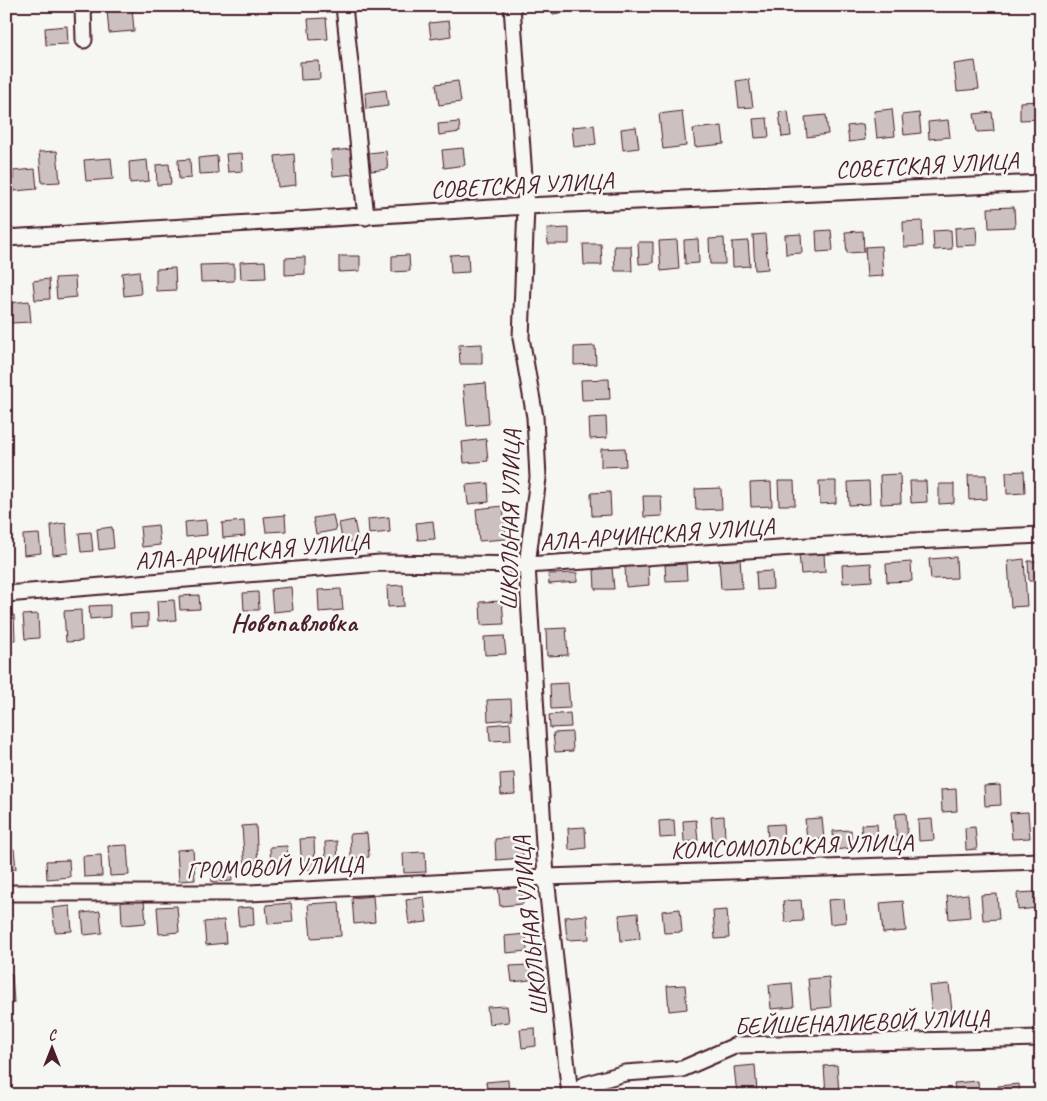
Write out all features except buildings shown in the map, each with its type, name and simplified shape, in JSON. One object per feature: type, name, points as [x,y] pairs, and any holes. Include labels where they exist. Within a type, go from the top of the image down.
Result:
[{"type":"street","points":[[83,6],[84,40]]},
{"type":"street","points":[[344,6],[366,217]]},
{"type":"street","name":"ШКОЛЬНАЯ УЛИЦА","points":[[512,6],[526,206],[522,338],[535,416],[538,478],[527,565],[546,877],[570,1095]]},
{"type":"street","name":"СОВЕТСКАЯ УЛИЦА","points":[[6,238],[526,206],[1041,183]]},
{"type":"street","name":"АЛА-АРЧИНСКАЯ УЛИЦА","points":[[6,594],[380,563],[527,565],[808,546],[1041,534]]},
{"type":"street","name":"КОМСОМОЛЬСКАЯ УЛИЦА","points":[[546,877],[1041,861]]},
{"type":"street","name":"ГРОМОВОЙ УЛИЦА","points":[[6,894],[250,893],[546,877]]},
{"type":"street","name":"БЕЙШЕНАЛИЕВОЙ УЛИЦА","points":[[575,1095],[584,1084],[625,1073],[682,1069],[737,1045],[1041,1038]]},
{"type":"district","name":"Новопавловка","points":[[294,622]]}]
